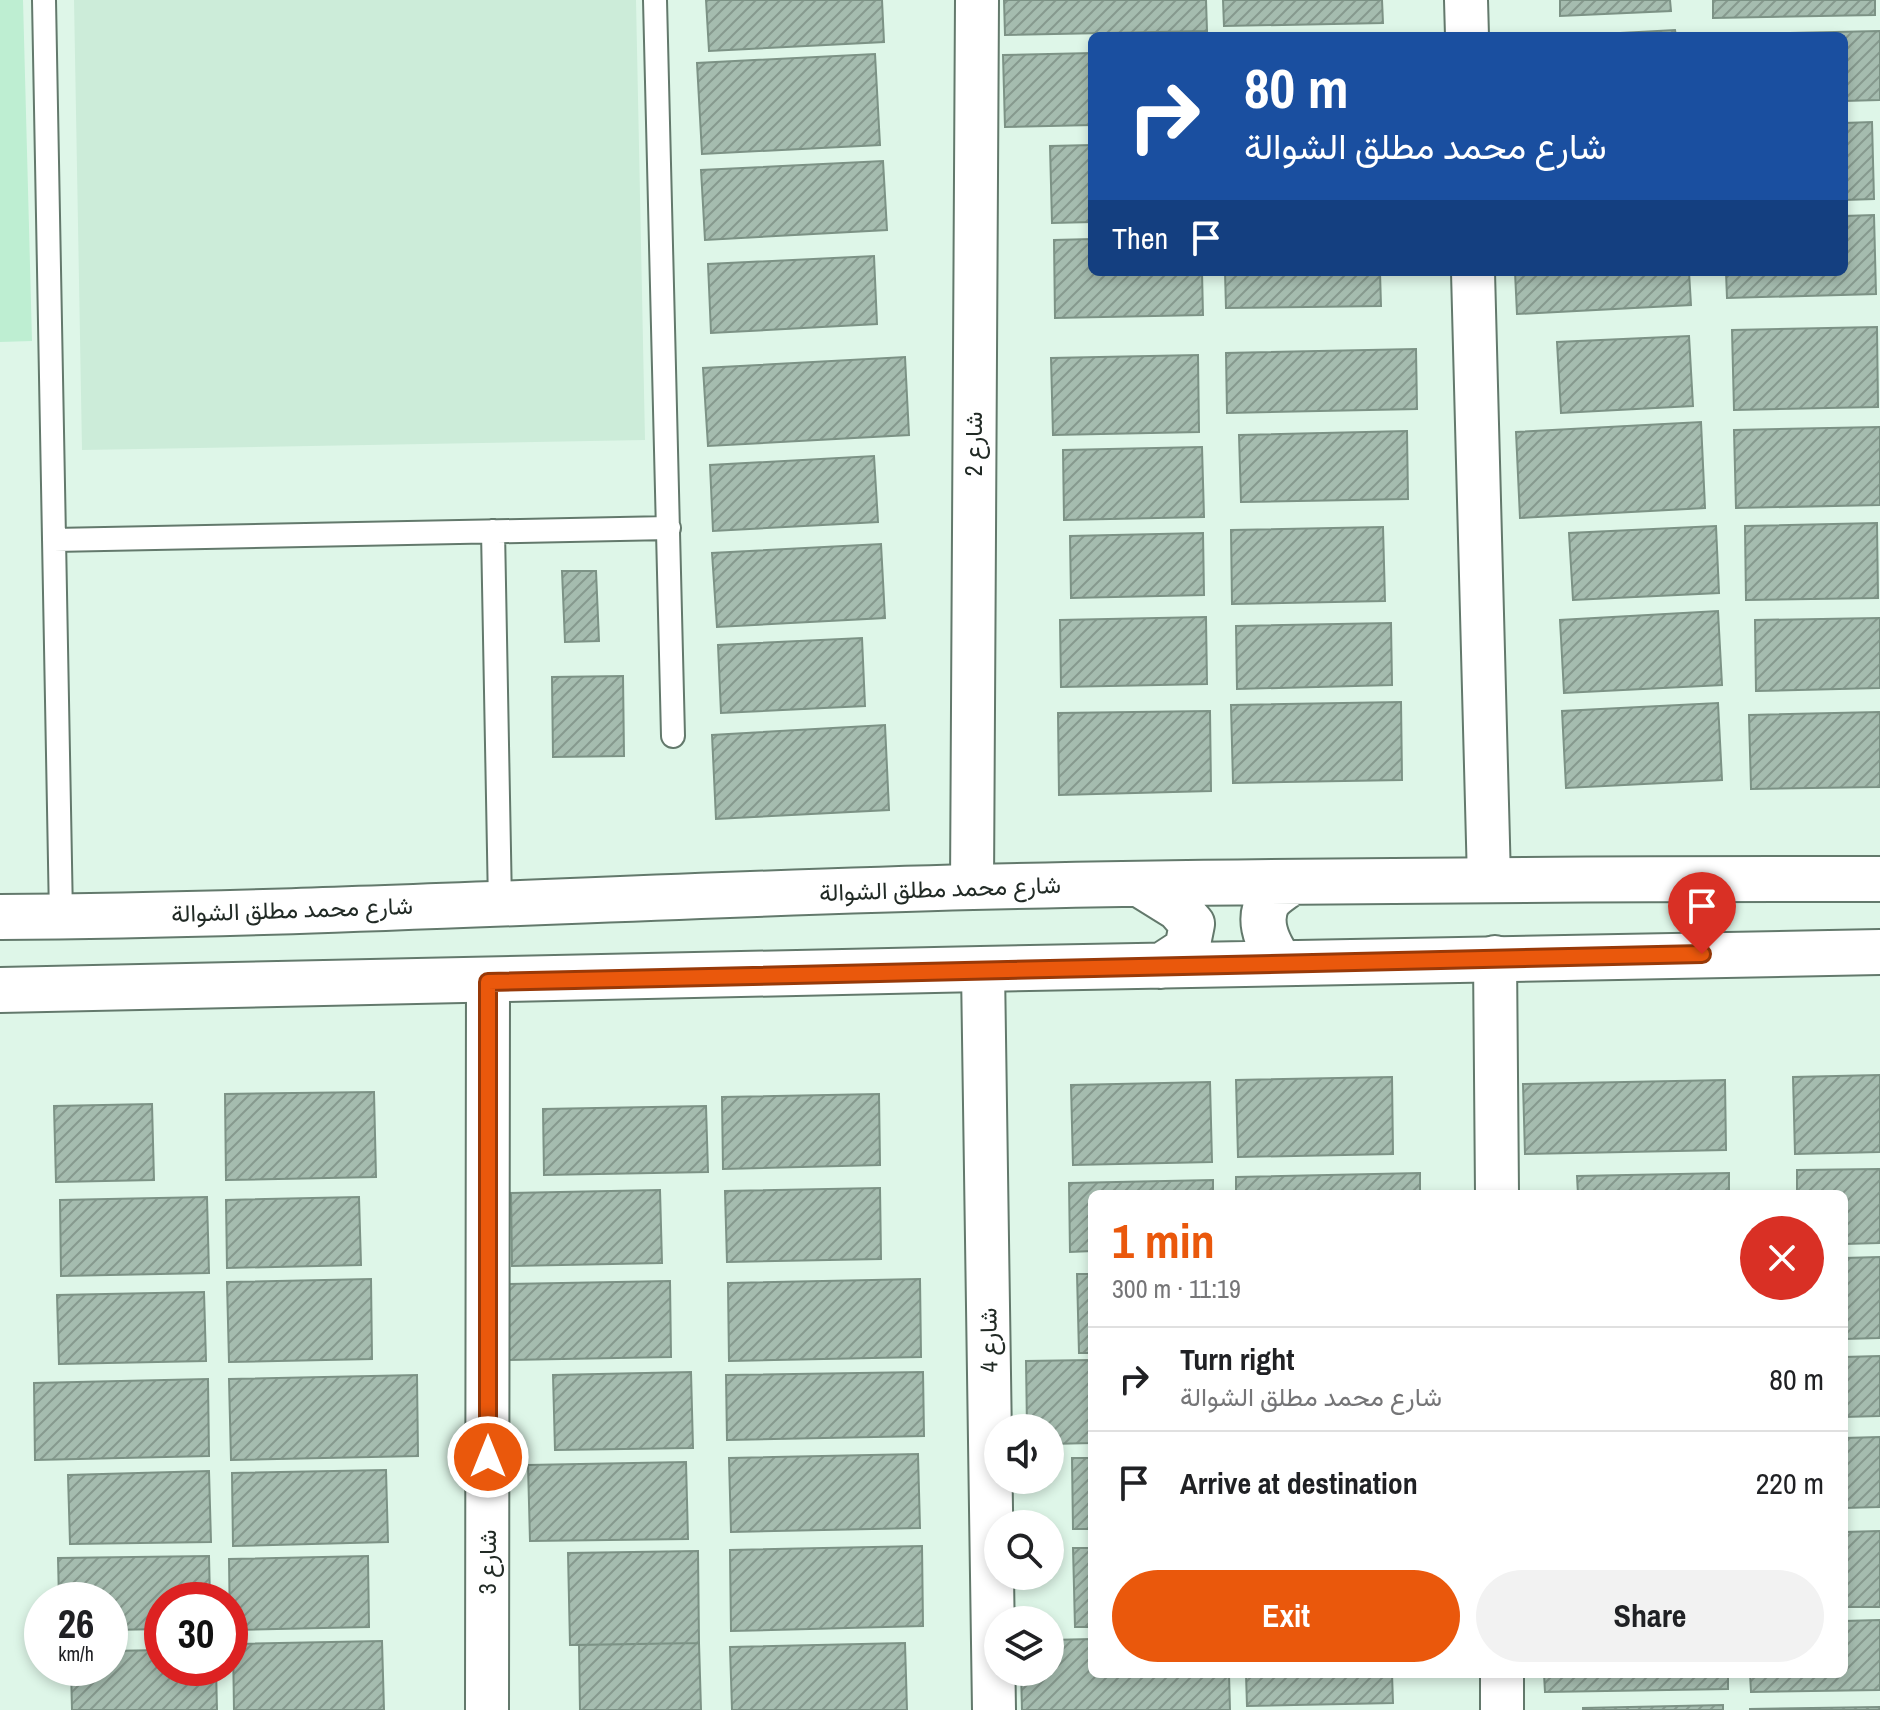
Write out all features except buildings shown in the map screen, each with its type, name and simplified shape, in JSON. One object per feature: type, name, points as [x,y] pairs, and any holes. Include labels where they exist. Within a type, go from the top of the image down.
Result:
[{"type":"street","name":"شارع 2","points":[[972,887],[977,0]]},
{"type":"street","points":[[1466,0],[1467,32]]},
{"type":"street","points":[[1473,276],[1489,880]]},
{"type":"street","name":"شارع محمد مطلق الشوالة","points":[[0,917],[500,904],[972,887],[1489,880],[1880,879]]},
{"type":"street","points":[[1281,963],[1268,944],[1264,922],[1269,901],[1290,883]]},
{"type":"street","points":[[1141,885],[1178,908],[1192,924],[1187,949],[1161,966]]},
{"type":"street","points":[[0,990],[488,982],[1495,957],[1880,952]]},
{"type":"street","points":[[1495,957],[1497,1190]]},
{"type":"street","name":"شارع 4","points":[[983,970],[994,1710]]},
{"type":"street","name":"شارع 3","points":[[487,1710],[488,982]]},
{"type":"street","points":[[1502,1678],[1502,1710]]},
{"type":"lane","points":[[44,0],[61,916]]},
{"type":"lane","points":[[655,0],[673,736]]},
{"type":"lane","points":[[54,540],[669,528]]},
{"type":"lane","points":[[493,531],[500,904]]},
{"type":"shaded area","points":[[0,0],[23,0],[32,341],[0,342]]},
{"type":"shaded area","points":[[74,0],[636,0],[645,440],[82,450]]},
{"type":"route","points":[[488,1457],[488,982],[1702,954]]}]
